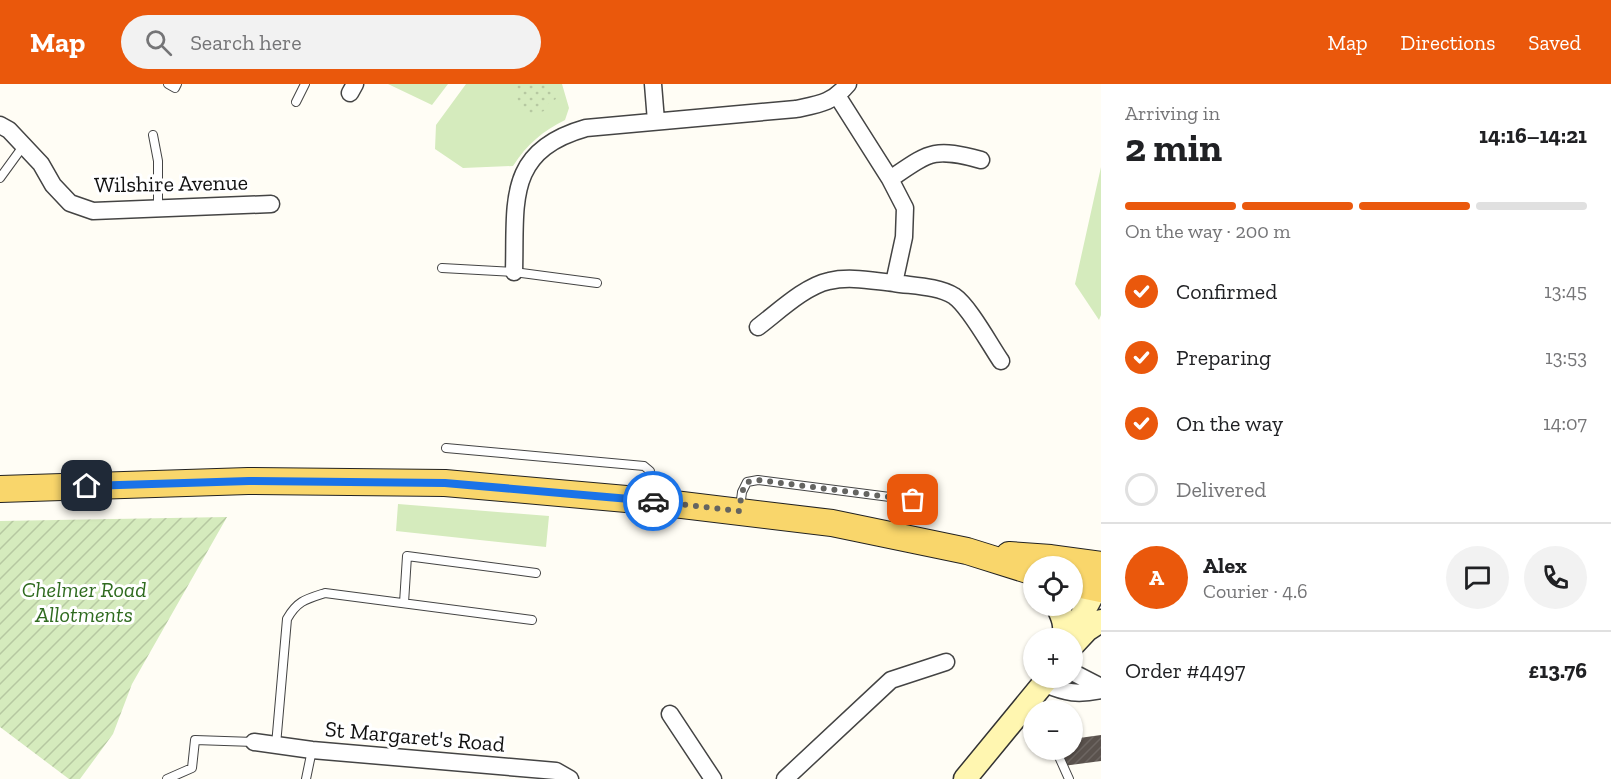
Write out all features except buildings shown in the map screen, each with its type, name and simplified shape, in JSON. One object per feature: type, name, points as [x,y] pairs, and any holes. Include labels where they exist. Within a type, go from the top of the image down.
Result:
[{"type":"main road","points":[[0,489],[249,481],[445,483],[649,501],[832,523],[967,551],[1023,569]]},
{"type":"main road","points":[[967,551],[1084,594]]},
{"type":"street","points":[[653,84],[656,122]]},
{"type":"street","points":[[514,272],[516,198],[519,181],[536,154],[566,134],[656,122],[796,109],[817,105],[843,90],[905,208],[904,237],[894,283]]},
{"type":"street","name":"Wilshire Avenue","points":[[0,125],[9,130],[41,164],[53,185],[70,203],[93,211],[271,204]]},
{"type":"street","points":[[890,179],[932,154],[952,152],[981,160]]},
{"type":"street","points":[[758,327],[808,290],[828,281],[850,279],[894,283],[942,291],[955,296],[1001,361]]},
{"type":"street","points":[[967,551],[1023,579]]},
{"type":"street","points":[[785,779],[891,680],[946,662]]},
{"type":"street","points":[[1083,678],[1101,689]]},
{"type":"street","points":[[965,779],[1024,715],[1042,688]]},
{"type":"street","points":[[1057,688],[1062,692],[1085,693],[1101,689]]},
{"type":"street","points":[[670,714],[713,779]]},
{"type":"street","name":"St Margaret's Road","points":[[254,742],[312,750],[556,771],[570,779]]},
{"type":"lane","points":[[168,84],[175,88],[177,84]]},
{"type":"lane","points":[[296,102],[305,84]]},
{"type":"lane","points":[[153,135],[158,161],[158,208]]},
{"type":"lane","points":[[0,178],[24,146]]},
{"type":"lane","points":[[442,267],[514,272],[597,283]]},
{"type":"lane","points":[[446,448],[644,466],[650,471],[649,501]]},
{"type":"lane","points":[[739,511],[742,492],[747,482],[758,480],[913,500]]},
{"type":"lane","points":[[404,603],[407,556],[536,573]]},
{"type":"lane","points":[[276,745],[287,619],[294,606],[309,598],[325,593],[532,620]]},
{"type":"lane","points":[[167,779],[192,768],[195,740],[254,742]]},
{"type":"lane","points":[[306,779],[312,750]]},
{"type":"lane","points":[[1060,760],[1069,779]]},
{"type":"green space","points":[[388,84],[448,84],[432,105]]},
{"type":"green space","points":[[466,84],[562,84],[569,108],[565,120],[536,139],[513,166],[463,168],[435,149],[436,125]]},
{"type":"green space","points":[[514,84],[552,84],[556,99],[546,105],[544,111],[529,116],[520,108]]},
{"type":"green space","points":[[1101,167],[1101,315],[1099,320],[1075,284]]},
{"type":"green space","points":[[398,504],[549,516],[546,547],[396,531]]},
{"type":"green space","name":"Chelmer Road Allotments","points":[[227,517],[132,684],[113,734],[80,779],[69,779],[0,727],[0,521]]},
{"type":"way so far","points":[[653,501],[739,511],[742,492],[747,482],[758,480],[913,500]]},
{"type":"route","points":[[87,486],[249,481],[445,483],[653,501]]}]
